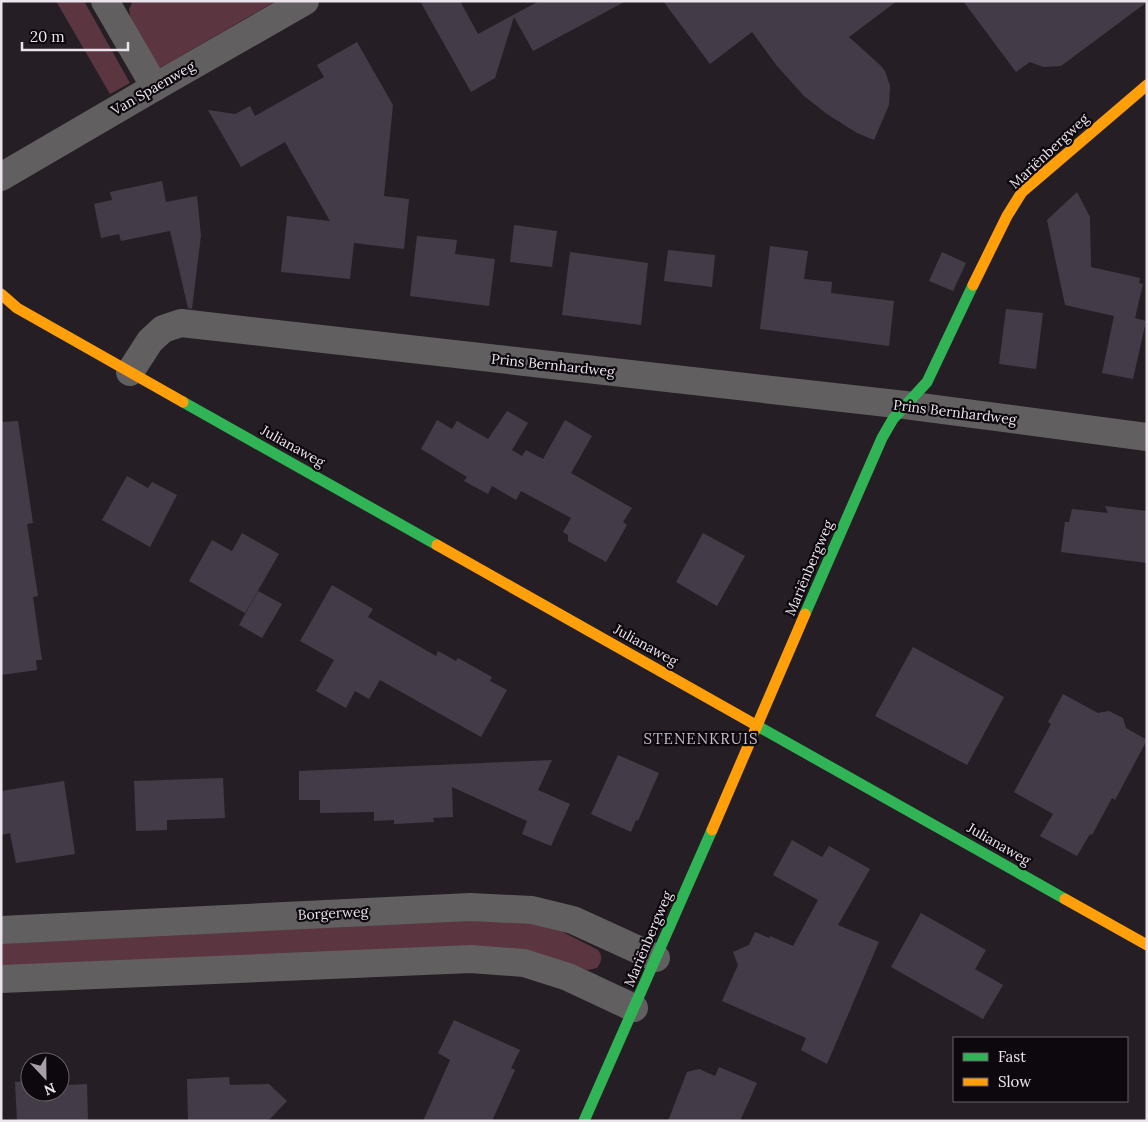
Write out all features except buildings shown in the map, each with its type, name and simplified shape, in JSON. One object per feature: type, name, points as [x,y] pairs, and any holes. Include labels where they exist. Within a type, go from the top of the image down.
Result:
[{"type":"street","name":"Van Spaenweg","points":[[1,177],[306,1]]},
{"type":"street","points":[[105,2],[154,87]]},
{"type":"street","name":"Mariënbergweg","points":[[584,1121],[882,438],[893,419],[927,382],[1007,216],[1022,192],[1147,85]]},
{"type":"street","points":[[1,294],[17,308],[130,372]]},
{"type":"street","name":"Prins Bernhardweg","points":[[130,372],[150,342],[163,329],[181,323],[905,405],[1147,437]]},
{"type":"street","name":"Julianaweg","points":[[130,372],[1147,945]]},
{"type":"street","name":"Borgerweg","points":[[1,930],[470,907],[532,910],[573,920],[656,958]]},
{"type":"street","points":[[1,979],[471,959],[524,963],[568,977],[634,1008]]},
{"type":"shaded area","points":[[56,1],[84,1],[130,83],[110,94]]},
{"type":"shaded area","points":[[133,1],[276,1],[160,68],[131,22],[129,9]]},
{"type":"shaded area","points":[[488,919],[521,921],[555,928],[598,950],[601,955],[601,961],[597,968],[588,970],[545,957],[1,970],[1,940]]},
{"type":"traffic: fast","points":[[805,614],[882,438],[893,419],[927,382],[973,285]]},
{"type":"traffic: fast","points":[[183,402],[437,545]]},
{"type":"traffic: fast","points":[[754,724],[1065,899]]},
{"type":"traffic: fast","points":[[584,1121],[712,830]]},
{"type":"traffic: slow","points":[[973,285],[1007,216],[1022,192],[1147,85]]},
{"type":"traffic: slow","points":[[1,294],[17,308],[183,402]]},
{"type":"traffic: slow","points":[[437,545],[754,724]]},
{"type":"traffic: slow","points":[[712,830],[805,614]]},
{"type":"traffic: slow","points":[[1065,899],[1147,945]]},
{"type":"district","name":"STENENKRUIS","points":[[701,739]]}]
